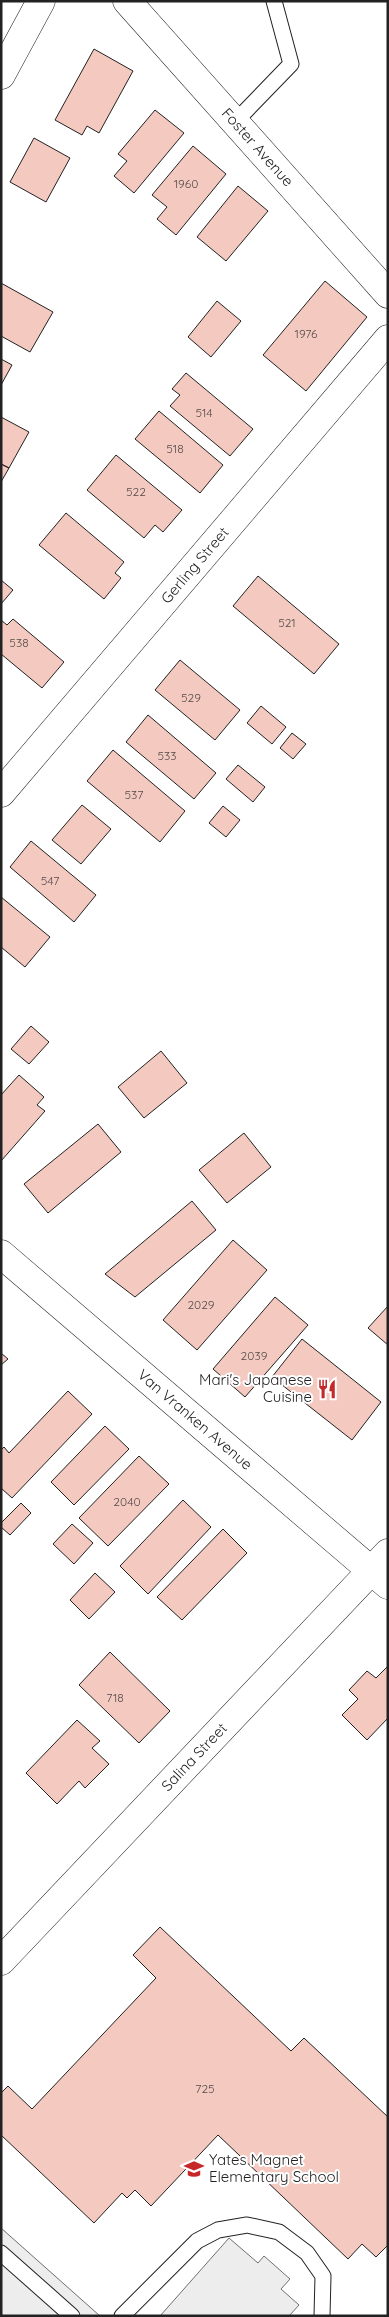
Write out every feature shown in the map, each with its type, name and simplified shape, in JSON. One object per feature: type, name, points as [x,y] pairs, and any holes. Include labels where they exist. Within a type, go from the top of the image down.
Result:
[{"type":"street","points":[[1,75],[41,1]]},
{"type":"street","name":"Foster Avenue","points":[[127,1],[388,294]]},
{"type":"street","name":"Gerling Street","points":[[1,793],[388,339]]},
{"type":"street","name":"Van Vranken Avenue","points":[[1,1254],[383,1570]]},
{"type":"street","name":"Salina Street","points":[[1,1961],[383,1570]]},
{"type":"lane","points":[[235,122],[291,64],[274,1]]},
{"type":"lane","points":[[122,2316],[196,2241],[218,2230],[247,2225],[279,2232],[307,2253],[323,2276],[322,2316]]},
{"type":"lane","points":[[1,2253],[72,2316]]},
{"type":"shaded area","points":[[1,2228],[100,2316],[1,2316]]},
{"type":"shaded area","points":[[229,2238],[258,2263],[264,2256],[290,2279],[281,2289],[299,2305],[289,2316],[160,2316]]},
{"type":"building","points":[[94,49],[133,71],[99,133],[87,126],[82,135],[55,120]]},
{"type":"building","points":[[155,110],[184,133],[134,193],[114,176],[127,161],[118,154]]},
{"type":"building","points":[[34,138],[70,158],[46,202],[10,182]]},
{"type":"building","points":[[193,146],[226,174],[176,235],[157,219],[167,207],[152,195]]},
{"type":"building","points":[[238,186],[268,211],[226,261],[197,237]]},
{"type":"building","points":[[325,281],[367,317],[306,391],[263,355]]},
{"type":"building","points":[[1,283],[53,312],[30,352],[1,336]]},
{"type":"building","points":[[217,301],[241,321],[211,357],[188,337]]},
{"type":"building","points":[[1,359],[12,365],[1,385]]},
{"type":"building","points":[[186,373],[253,429],[230,456],[170,406],[180,395],[172,389]]},
{"type":"building","points":[[159,411],[223,465],[200,493],[135,439]]},
{"type":"building","points":[[1,417],[29,432],[9,468],[1,464]]},
{"type":"building","points":[[116,455],[182,510],[163,532],[155,525],[144,538],[87,490]]},
{"type":"building","points":[[1,464],[9,468],[1,482]]},
{"type":"building","points":[[66,513],[124,562],[115,573],[121,578],[104,599],[39,545]]},
{"type":"building","points":[[258,576],[339,644],[314,674],[233,606]]},
{"type":"building","points":[[1,580],[13,590],[1,604]]},
{"type":"building","points":[[13,619],[64,662],[42,688],[1,654],[1,620],[7,625]]},
{"type":"building","points":[[180,660],[240,710],[215,740],[155,690]]},
{"type":"building","points":[[261,706],[286,727],[272,744],[247,723]]},
{"type":"building","points":[[148,715],[216,773],[194,799],[126,742]]},
{"type":"building","points":[[292,733],[306,744],[293,759],[280,748]]},
{"type":"building","points":[[113,750],[185,811],[160,842],[87,781]]},
{"type":"building","points":[[238,765],[265,787],[253,802],[226,779]]},
{"type":"building","points":[[82,805],[111,829],[81,864],[52,840]]},
{"type":"building","points":[[223,806],[240,820],[226,837],[209,823]]},
{"type":"building","points":[[31,841],[96,895],[74,922],[10,867]]},
{"type":"building","points":[[1,897],[50,937],[25,967],[1,947]]},
{"type":"building","points":[[31,1026],[49,1042],[29,1064],[11,1049]]},
{"type":"building","points":[[161,1051],[187,1083],[144,1118],[118,1087]]},
{"type":"building","points":[[19,1075],[44,1097],[37,1105],[45,1111],[1,1161],[1,1095]]},
{"type":"building","points":[[98,1124],[121,1152],[48,1213],[24,1184]]},
{"type":"building","points":[[244,1133],[271,1167],[227,1203],[199,1170]]},
{"type":"building","points":[[192,1201],[216,1230],[135,1297],[105,1274]]},
{"type":"building","points":[[233,1240],[267,1270],[197,1350],[163,1320]]},
{"type":"building","points":[[275,1297],[308,1325],[245,1397],[213,1369]]},
{"type":"building","points":[[388,1306],[388,1345],[368,1328]]},
{"type":"building","name":"Mari's Japanese Cuisine","points":[[302,1339],[381,1402],[352,1440],[272,1377]]},
{"type":"building","points":[[1,1353],[8,1359],[1,1365]]},
{"type":"building","points":[[68,1391],[92,1414],[12,1498],[1,1488],[1,1450],[4,1447],[9,1453]]},
{"type":"building","points":[[105,1426],[129,1449],[74,1505],[51,1482]]},
{"type":"building","points":[[139,1456],[169,1484],[108,1546],[79,1518]]},
{"type":"building","points":[[183,1500],[211,1527],[148,1594],[120,1566]]},
{"type":"building","points":[[21,1503],[31,1513],[10,1535],[1,1527],[1,1523]]},
{"type":"building","points":[[72,1524],[93,1543],[74,1564],[53,1544]]},
{"type":"building","points":[[223,1529],[247,1553],[182,1620],[157,1597]]},
{"type":"building","points":[[95,1573],[115,1592],[89,1619],[70,1600]]},
{"type":"building","points":[[110,1652],[170,1711],[139,1743],[79,1685]]},
{"type":"building","points":[[388,1666],[388,1718],[367,1740],[342,1715],[358,1699],[349,1690],[367,1671],[376,1678]]},
{"type":"building","points":[[77,1720],[100,1741],[92,1748],[109,1764],[85,1788],[79,1781],[57,1804],[26,1773]]},
{"type":"building","name":"Yates Magnet Elementary School","points":[[160,1927],[291,2051],[304,2038],[388,2117],[388,2245],[376,2257],[362,2244],[348,2259],[218,2135],[151,2206],[135,2190],[127,2198],[122,2193],[94,2223],[1,2135],[1,2093],[8,2086],[32,2109],[156,1978],[133,1955]]},
{"type":"place","name":"Mari's Japanese Cuisine","points":[[327,1389]]},
{"type":"place","name":"Yates Magnet Elementary School","points":[[194,2169]]}]
